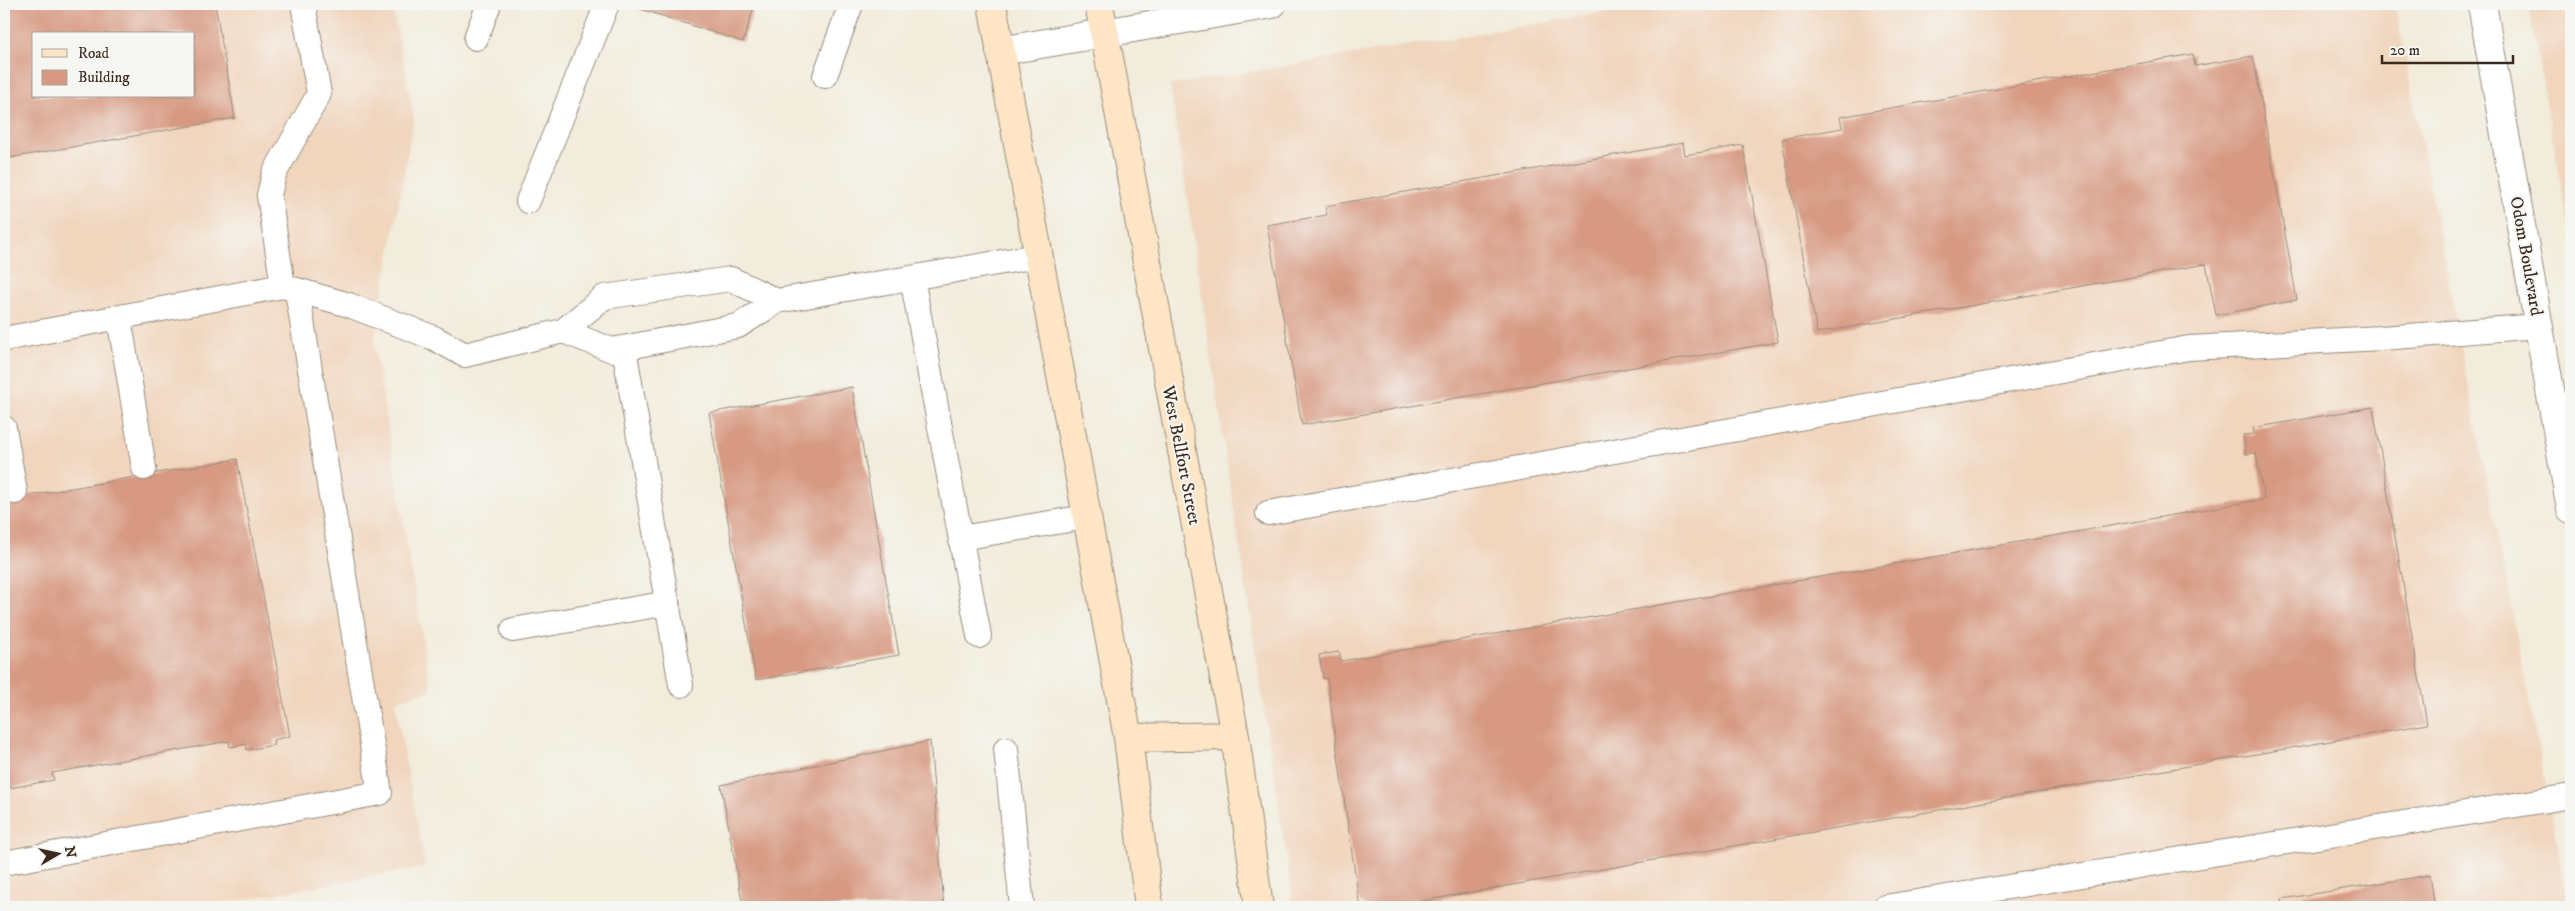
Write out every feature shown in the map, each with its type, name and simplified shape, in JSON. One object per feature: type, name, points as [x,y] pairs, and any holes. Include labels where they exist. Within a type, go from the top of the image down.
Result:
[{"type":"main road","points":[[992,4],[1037,256],[1128,738],[1149,907]]},
{"type":"main road","name":"West Bellfort Street","points":[[1099,4],[1234,736],[1259,907]]},
{"type":"main road","points":[[1128,738],[1234,736]]},
{"type":"street","points":[[1000,51],[1272,4]]},
{"type":"street","name":"Odom Boulevard","points":[[2482,4],[2571,509]]},
{"type":"lane","points":[[4,863],[380,793],[290,288],[269,195],[274,174],[319,94],[303,4]]},
{"type":"lane","points":[[476,38],[489,4]]},
{"type":"lane","points":[[528,201],[607,4]]},
{"type":"lane","points":[[825,76],[851,4]]},
{"type":"lane","points":[[563,331],[612,350],[738,326],[777,301],[1037,256]]},
{"type":"lane","points":[[912,278],[978,636]]},
{"type":"lane","points":[[4,339],[290,288],[375,315],[434,338],[464,355],[563,331],[604,297],[731,279],[777,301]]},
{"type":"lane","points":[[119,317],[144,468]]},
{"type":"lane","points":[[1268,513],[2189,348],[2382,338],[2539,326]]},
{"type":"lane","points":[[624,348],[681,685]]},
{"type":"lane","points":[[4,428],[14,492]]},
{"type":"lane","points":[[961,538],[1086,516]]},
{"type":"lane","points":[[513,630],[668,603]]},
{"type":"lane","points":[[1006,749],[1022,907]]},
{"type":"lane","points":[[1885,907],[2571,796]]},
{"type":"shaded area","points":[[4,4],[392,4],[414,117],[374,343],[431,690],[395,701],[425,867],[201,907],[4,907]]},
{"type":"shaded area","points":[[1655,4],[2395,4],[2569,907],[1294,907],[1170,85]]},
{"type":"shaded area","points":[[2528,4],[2571,4],[2571,238]]},
{"type":"building","points":[[4,4],[215,4],[235,118],[4,159]]},
{"type":"building","points":[[625,4],[755,4],[743,42]]},
{"type":"building","points":[[2193,54],[2195,66],[2253,56],[2297,300],[2216,315],[2206,264],[1817,333],[1782,139],[1842,128],[1840,117]]},
{"type":"building","points":[[1683,143],[1685,155],[1743,145],[1778,342],[1302,425],[1267,225],[1327,215],[1325,206]]},
{"type":"building","points":[[852,387],[899,655],[756,680],[709,413]]},
{"type":"building","points":[[2373,407],[2427,724],[1399,905],[1367,907],[1359,902],[1327,679],[1323,678],[1319,655],[1339,652],[1341,661],[2264,499],[2256,453],[2246,454],[2243,435],[2254,434],[2253,428]]},
{"type":"building","points":[[237,459],[290,736],[273,740],[274,745],[247,750],[246,744],[230,747],[229,741],[52,773],[54,780],[4,789],[4,500]]},
{"type":"building","points":[[930,741],[944,907],[743,907],[721,785]]},
{"type":"building","points":[[2430,875],[2435,907],[2283,907],[2282,899]]}]
